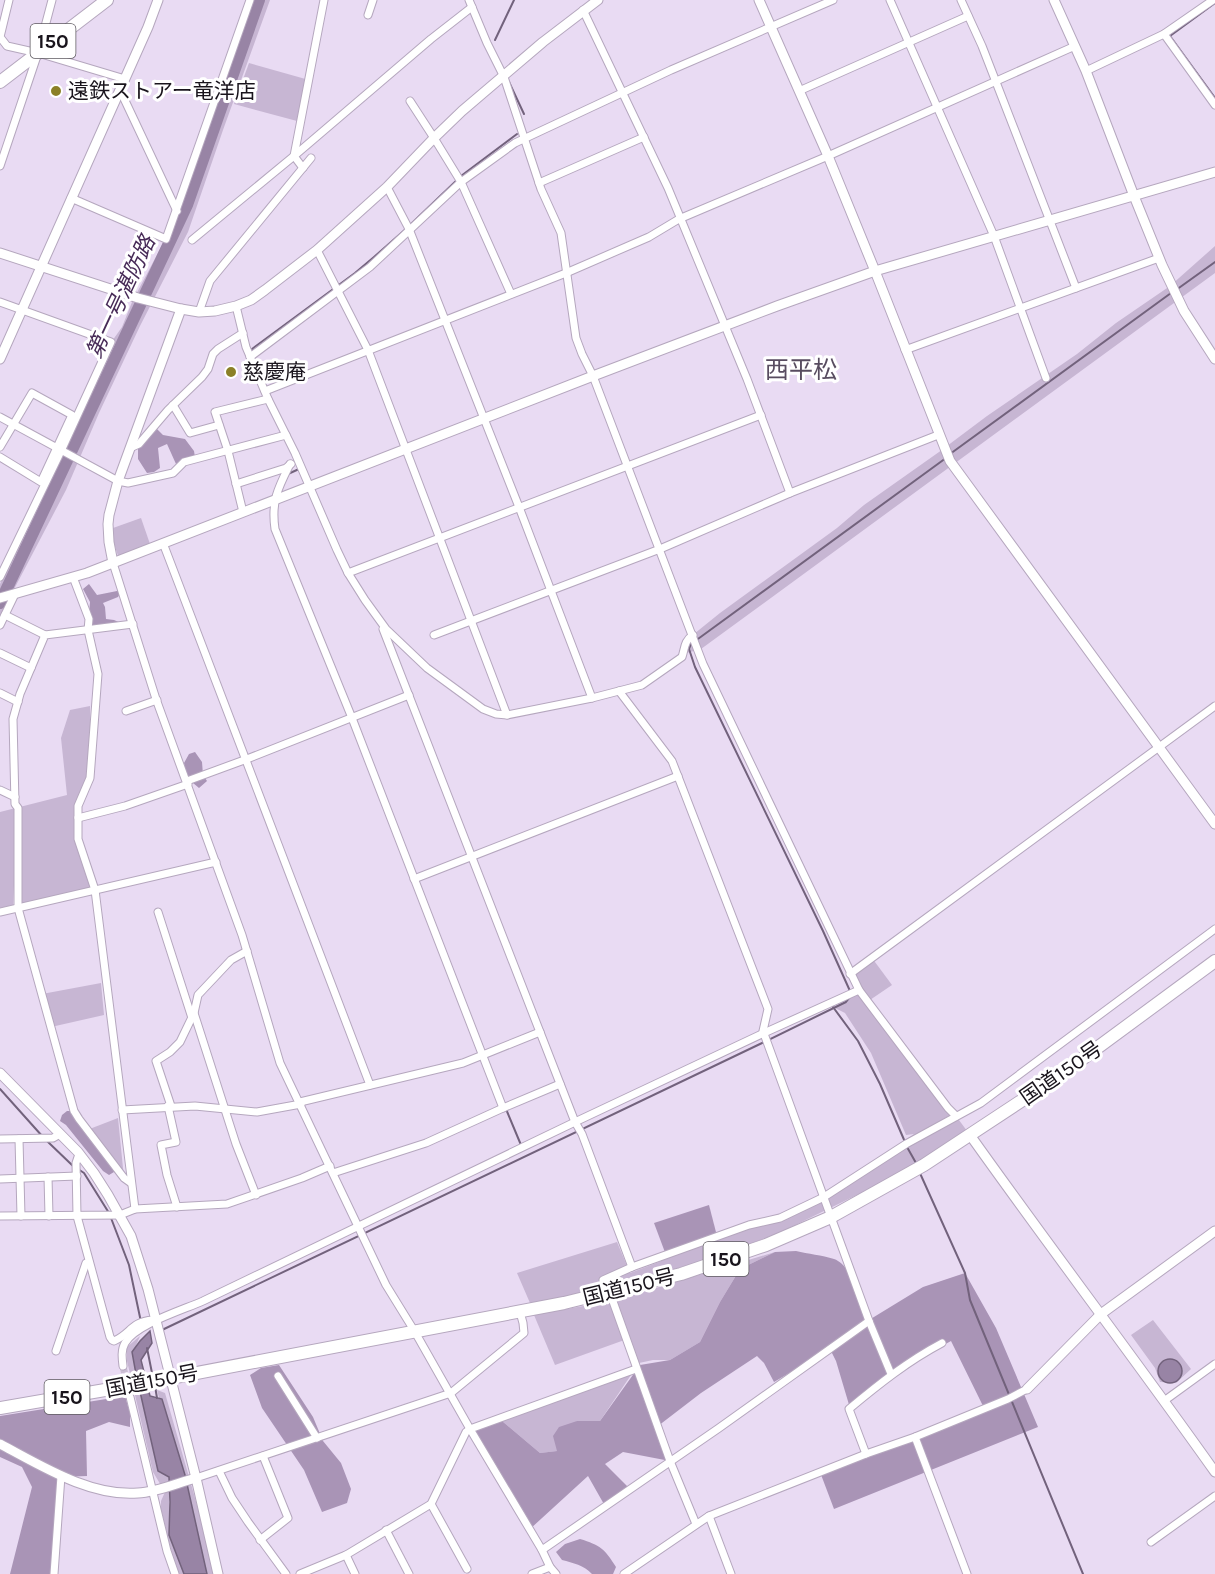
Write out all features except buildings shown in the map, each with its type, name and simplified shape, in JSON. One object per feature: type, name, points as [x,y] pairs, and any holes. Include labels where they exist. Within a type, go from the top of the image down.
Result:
[{"type":"highway","name":"150","points":[[0,82],[107,0]]},
{"type":"highway","name":"国道150号","points":[[0,1408],[132,1391],[167,1378],[520,1312],[681,1274],[766,1245],[831,1217],[924,1165],[1059,1076],[1215,961]]},
{"type":"street","points":[[9,0],[0,38],[7,46],[38,53],[124,80]]},
{"type":"street","points":[[0,166],[38,53],[52,0]]},
{"type":"street","points":[[0,359],[158,0]]},
{"type":"street","points":[[71,198],[166,239],[250,0]]},
{"type":"street","points":[[303,168],[294,156],[324,0]]},
{"type":"street","points":[[368,15],[373,0]]},
{"type":"street","points":[[0,252],[138,298],[181,309],[199,312],[237,306],[258,295],[317,250],[387,187],[462,111],[543,42],[598,0]]},
{"type":"street","points":[[759,0],[828,156],[948,457],[1215,824]]},
{"type":"street","points":[[252,356],[336,287],[370,267],[408,228],[461,182],[515,143],[622,92],[833,0]]},
{"type":"street","points":[[890,0],[994,236],[1046,378]]},
{"type":"street","points":[[961,0],[996,82],[1076,288]]},
{"type":"street","points":[[1054,0],[1086,71],[1159,258],[1184,311],[1215,359]]},
{"type":"street","points":[[1086,71],[1164,34],[1213,0]]},
{"type":"street","points":[[192,240],[294,156],[470,4],[504,77],[539,183],[561,233],[576,338],[593,376],[703,664],[856,991],[956,1116]]},
{"type":"street","points":[[583,10],[658,166],[761,415],[790,493]]},
{"type":"street","points":[[799,91],[968,15]]},
{"type":"street","points":[[1164,34],[1214,102]]},
{"type":"street","points":[[265,391],[566,273],[649,237],[680,219],[1075,46]]},
{"type":"street","points":[[120,90],[177,211]]},
{"type":"street","points":[[410,101],[461,182],[511,294]]},
{"type":"street","points":[[539,183],[644,137]]},
{"type":"street","points":[[199,312],[210,281],[311,158]]},
{"type":"street","points":[[0,598],[74,577],[113,563],[593,376],[875,271],[1215,172]]},
{"type":"street","points":[[387,187],[408,228],[445,320],[592,698]]},
{"type":"street","points":[[317,250],[368,350],[507,715]]},
{"type":"street","points":[[905,350],[1159,258]]},
{"type":"street","points":[[0,302],[111,342],[0,577]]},
{"type":"street","points":[[237,306],[246,347],[348,573],[386,629],[427,668],[460,694],[483,709],[507,715],[642,686],[682,657],[684,645],[693,635]]},
{"type":"street","points":[[181,309],[118,482],[109,515],[109,542],[113,563],[157,700],[247,951],[280,1063],[386,1286],[556,1574]]},
{"type":"street","points":[[130,448],[139,444],[208,369],[213,354],[243,333]]},
{"type":"street","points":[[0,447],[32,393],[72,415],[60,451],[41,482],[0,458]]},
{"type":"street","points":[[243,512],[228,451],[215,412],[268,399]]},
{"type":"street","points":[[173,405],[190,433],[219,425]]},
{"type":"street","points":[[348,573],[761,415]]},
{"type":"street","points":[[0,417],[118,482],[128,483],[173,474],[184,462],[286,435]]},
{"type":"street","points":[[434,635],[660,549],[790,493],[939,435]]},
{"type":"street","points":[[236,484],[299,462]]},
{"type":"street","points":[[290,464],[275,500],[273,514],[275,529],[352,718],[503,1108]]},
{"type":"street","points":[[163,543],[370,1085]]},
{"type":"street","points":[[74,577],[89,620],[88,630],[98,674],[90,778],[78,806],[78,839],[95,890],[135,1209]]},
{"type":"street","points":[[0,625],[13,595]]},
{"type":"street","points":[[5,615],[45,635],[133,624]]},
{"type":"street","points":[[380,621],[632,1267]]},
{"type":"street","points":[[45,635],[13,720],[15,804],[18,808],[18,908],[74,1111],[124,1178],[131,1183]]},
{"type":"street","points":[[0,653],[31,668]]},
{"type":"street","points":[[619,691],[672,761],[678,776],[768,1009],[764,1034],[869,1321],[891,1374]]},
{"type":"street","points":[[0,693],[18,702]]},
{"type":"street","points":[[78,818],[125,806],[187,783],[409,695]]},
{"type":"street","points":[[126,711],[157,700]]},
{"type":"street","points":[[850,974],[1215,706]]},
{"type":"street","points":[[414,879],[678,776]]},
{"type":"street","points":[[0,790],[15,797]]},
{"type":"street","points":[[0,912],[216,862]]},
{"type":"street","points":[[158,912],[236,1144],[256,1194]]},
{"type":"street","points":[[696,1524],[670,1461],[603,1280],[632,1267],[749,1225],[780,1218],[824,1197],[898,1148],[981,1103],[1215,929]]},
{"type":"street","points":[[177,1207],[166,1175],[161,1145],[176,1142],[169,1106],[156,1061],[180,1042],[193,1016],[198,995],[231,960],[247,951]]},
{"type":"street","points":[[123,1366],[124,1346],[127,1340],[139,1330],[856,991]]},
{"type":"street","points":[[122,1110],[195,1106],[257,1112],[463,1063],[540,1032]]},
{"type":"street","points":[[0,1073],[79,1154],[94,1173],[131,1236],[139,1257],[160,1337],[167,1378],[218,1574]]},
{"type":"street","points":[[0,1216],[120,1215],[135,1209],[227,1204],[426,1143],[560,1084]]},
{"type":"street","points":[[0,1139],[53,1138],[60,1134]]},
{"type":"street","points":[[970,1135],[1215,1472]]},
{"type":"street","points":[[19,1139],[21,1216]]},
{"type":"street","points":[[79,1154],[76,1163],[77,1216],[112,1340],[118,1339],[138,1323],[156,1322]]},
{"type":"street","points":[[0,1179],[77,1176]]},
{"type":"street","points":[[48,1177],[49,1216]]},
{"type":"street","points":[[624,1574],[709,1516],[915,1437],[1008,1399],[1026,1389],[1101,1314],[1215,1231]]},
{"type":"street","points":[[56,1351],[86,1263],[90,1262]]},
{"type":"street","points":[[0,1444],[61,1476],[96,1488],[135,1494],[152,1491],[219,1471],[451,1393],[524,1334],[524,1323],[520,1312]]},
{"type":"street","points":[[542,1550],[869,1321]]},
{"type":"street","points":[[866,1454],[849,1409],[891,1374],[942,1344]]},
{"type":"street","points":[[1164,1401],[1215,1364]]},
{"type":"street","points":[[300,1574],[346,1555],[431,1504],[466,1432],[470,1429],[636,1369]]},
{"type":"street","points":[[278,1376],[316,1438]]},
{"type":"street","points":[[132,1391],[152,1491],[175,1574]]},
{"type":"street","points":[[915,1437],[967,1574]]},
{"type":"street","points":[[260,1539],[288,1518],[263,1456]]},
{"type":"street","points":[[219,1471],[232,1498],[286,1574]]},
{"type":"street","points":[[54,1574],[61,1476]]},
{"type":"street","points":[[1151,1542],[1215,1496]]},
{"type":"street","points":[[431,1504],[467,1569]]},
{"type":"street","points":[[709,1516],[731,1574]]},
{"type":"street","points":[[386,1530],[409,1574]]},
{"type":"street","points":[[346,1555],[355,1574]]},
{"type":"street","points":[[532,1574],[550,1567]]},
{"type":"shaded area","points":[[250,0],[270,0],[188,232],[140,326],[66,490],[11,595],[0,622],[0,584],[20,535],[110,344],[122,327],[132,302],[168,234]]},
{"type":"shaded area","points":[[249,63],[309,80],[297,121],[234,104]]},
{"type":"shaded area","points":[[1215,246],[1215,273],[701,649],[683,654],[689,638],[720,613],[837,528],[864,505],[1170,286]]},
{"type":"shaded area","points":[[156,428],[163,435],[185,439],[194,451],[195,457],[176,464],[167,444],[158,448],[160,468],[147,473],[138,459],[138,447]]},
{"type":"shaded area","points":[[141,518],[150,544],[118,556],[113,528]]},
{"type":"shaded area","points":[[89,584],[97,595],[122,590],[118,597],[103,603],[106,619],[121,623],[88,628],[90,602],[83,589]]},
{"type":"shaded area","points":[[90,706],[90,778],[78,806],[78,839],[95,890],[18,908],[17,826],[13,905],[0,908],[0,812],[67,795],[61,738],[70,710]]},
{"type":"shaded area","points":[[195,752],[202,762],[203,775],[207,781],[199,788],[186,777],[184,763],[189,754]]},
{"type":"shaded area","points":[[872,958],[892,985],[867,1002],[850,974]]},
{"type":"shaded area","points":[[101,983],[104,1015],[51,1027],[42,994]]},
{"type":"shaded area","points":[[858,993],[950,1115],[930,1127],[956,1116],[970,1135],[947,1151],[781,1232],[724,1254],[612,1288],[530,1303],[517,1273],[617,1242],[630,1273],[717,1236],[780,1218],[824,1197],[914,1134],[906,1135],[871,1053],[845,1013],[833,1007]]},
{"type":"shaded area","points":[[67,1111],[74,1111],[120,1173],[114,1172],[109,1175],[103,1171],[66,1125],[60,1121],[62,1115]]},
{"type":"shaded area","points":[[118,1118],[124,1178],[87,1130]]},
{"type":"shaded area","points":[[709,1205],[717,1236],[666,1255],[654,1223]]},
{"type":"shaded area","points":[[796,1251],[834,1259],[840,1263],[856,1285],[869,1320],[923,1287],[965,1273],[996,1328],[1038,1427],[834,1509],[820,1472],[983,1406],[951,1341],[898,1370],[850,1408],[836,1361],[830,1349],[774,1382],[764,1363],[757,1356],[701,1393],[658,1426],[670,1461],[623,1452],[605,1464],[630,1489],[605,1506],[588,1476],[530,1529],[475,1431],[502,1421],[540,1453],[557,1451],[553,1436],[559,1427],[577,1421],[600,1421],[640,1365],[670,1360],[700,1342],[740,1269],[775,1252]]},
{"type":"shaded area","points":[[775,1252],[740,1269],[700,1342],[670,1360],[639,1363],[630,1338],[555,1365],[534,1315],[616,1300]]},
{"type":"shaded area","points":[[1153,1320],[1191,1369],[1176,1383],[1160,1382],[1155,1368],[1131,1335]]},
{"type":"shaded area","points":[[150,1331],[152,1343],[141,1360],[150,1396],[162,1399],[185,1475],[207,1574],[184,1574],[169,1535],[169,1477],[158,1471],[132,1352]]},
{"type":"shaded area","points":[[140,1336],[135,1348],[169,1477],[169,1535],[184,1574],[179,1574],[171,1550],[161,1509],[161,1501],[165,1492],[153,1472],[127,1361],[127,1347]]},
{"type":"shaded area","points":[[1170,1359],[1175,1360],[1181,1366],[1181,1376],[1175,1382],[1170,1383],[1165,1382],[1159,1376],[1158,1371],[1159,1366],[1165,1360]]},
{"type":"shaded area","points":[[279,1365],[313,1417],[323,1441],[341,1463],[351,1489],[347,1503],[322,1512],[304,1470],[262,1408],[250,1375],[261,1368]]},
{"type":"shaded area","points":[[631,1375],[600,1421],[577,1421],[557,1451],[540,1453],[502,1421]]},
{"type":"shaded area","points":[[157,1390],[165,1393],[205,1533],[214,1574],[205,1574]]},
{"type":"shaded area","points":[[125,1396],[130,1413],[130,1427],[109,1422],[86,1431],[87,1476],[61,1477],[54,1574],[10,1574],[32,1487],[22,1467],[0,1457],[0,1416]]},
{"type":"shaded area","points":[[580,1539],[593,1543],[609,1556],[616,1567],[613,1574],[592,1574],[582,1566],[562,1560],[556,1552],[565,1544]]},
{"type":"waterway","name":"第一号湛防路","points":[[0,603],[187,205],[259,0]]},
{"type":"waterway","points":[[495,40],[514,0]]},
{"type":"waterway","points":[[1215,3],[1170,36],[1215,98]]},
{"type":"waterway","points":[[509,82],[524,114]]},
{"type":"waterway","points":[[461,176],[517,134]]},
{"type":"waterway","points":[[411,224],[457,180]]},
{"type":"waterway","points":[[253,353],[252,349],[355,273],[407,228]]},
{"type":"waterway","points":[[1176,290],[1215,262]]},
{"type":"waterway","points":[[950,454],[1171,293]]},
{"type":"waterway","points":[[850,991],[695,667],[689,649],[691,644],[946,458]]},
{"type":"waterway","points":[[288,474],[299,469]]},
{"type":"waterway","points":[[162,1330],[760,1044],[846,1002],[850,997]]},
{"type":"waterway","points":[[833,1007],[858,1041],[880,1084],[905,1142]]},
{"type":"waterway","points":[[0,1089],[43,1137]]},
{"type":"waterway","points":[[506,1109],[521,1145]]},
{"type":"waterway","points":[[47,1141],[73,1166]]},
{"type":"waterway","points":[[907,1147],[916,1163]]},
{"type":"waterway","points":[[78,1169],[84,1173],[109,1213]]},
{"type":"waterway","points":[[919,1171],[965,1273],[970,1300],[1083,1574]]},
{"type":"waterway","points":[[111,1218],[129,1265],[141,1322]]},
{"type":"waterway","points":[[147,1348],[153,1378]]},
{"type":"waterway","points":[[155,1386],[157,1398]]},
{"type":"tunnel","points":[[123,1366],[128,1389]]},
{"type":"place","name":"遠鉄ストアー竜洋店","points":[[56,91]]},
{"type":"place","name":"慈慶庵","points":[[231,372]]},
{"type":"district","name":"西平松","points":[[801,370]]}]
